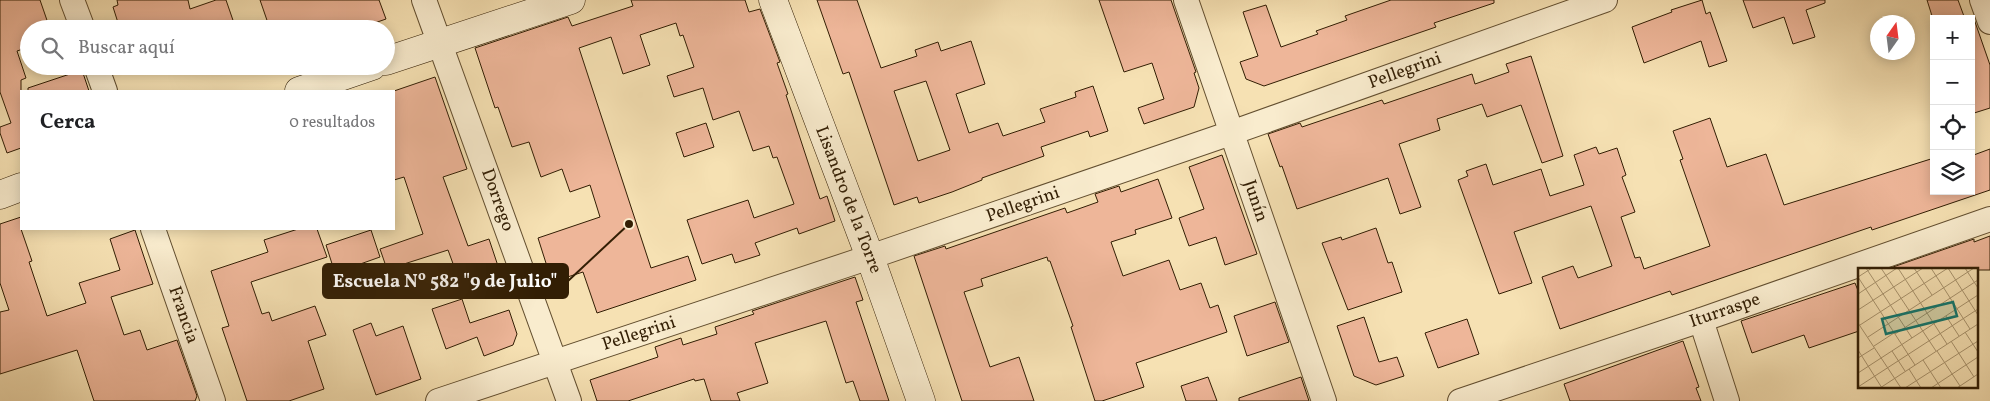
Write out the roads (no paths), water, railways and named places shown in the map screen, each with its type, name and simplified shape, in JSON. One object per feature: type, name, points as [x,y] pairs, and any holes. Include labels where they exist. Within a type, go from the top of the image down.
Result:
[{"type":"main road","points":[[395,58],[571,0]]},
{"type":"main road","name":"Lisandro de la Torre","points":[[773,0],[870,257],[921,401]]},
{"type":"main road","points":[[302,90],[346,75]]},
{"type":"main road","points":[[0,195],[20,187]]},
{"type":"street","points":[[72,0],[80,20]]},
{"type":"street","name":"Dorrego","points":[[424,0],[568,401]]},
{"type":"street","name":"Junín","points":[[1186,0],[1324,401]]},
{"type":"street","points":[[1982,0],[1990,22]]},
{"type":"street","name":"Pellegrini","points":[[438,401],[870,257],[1232,133],[1593,2]]},
{"type":"street","points":[[99,75],[105,90]]},
{"type":"street","name":"Iturraspe","points":[[1460,401],[1701,320],[1990,219]]},
{"type":"street","name":"Francia","points":[[153,230],[213,401]]},
{"type":"street","points":[[1701,320],[1727,401]]},
{"type":"place","name":"Escuela Nº 582 \"9 de Julio\"","points":[[629,224]]}]
